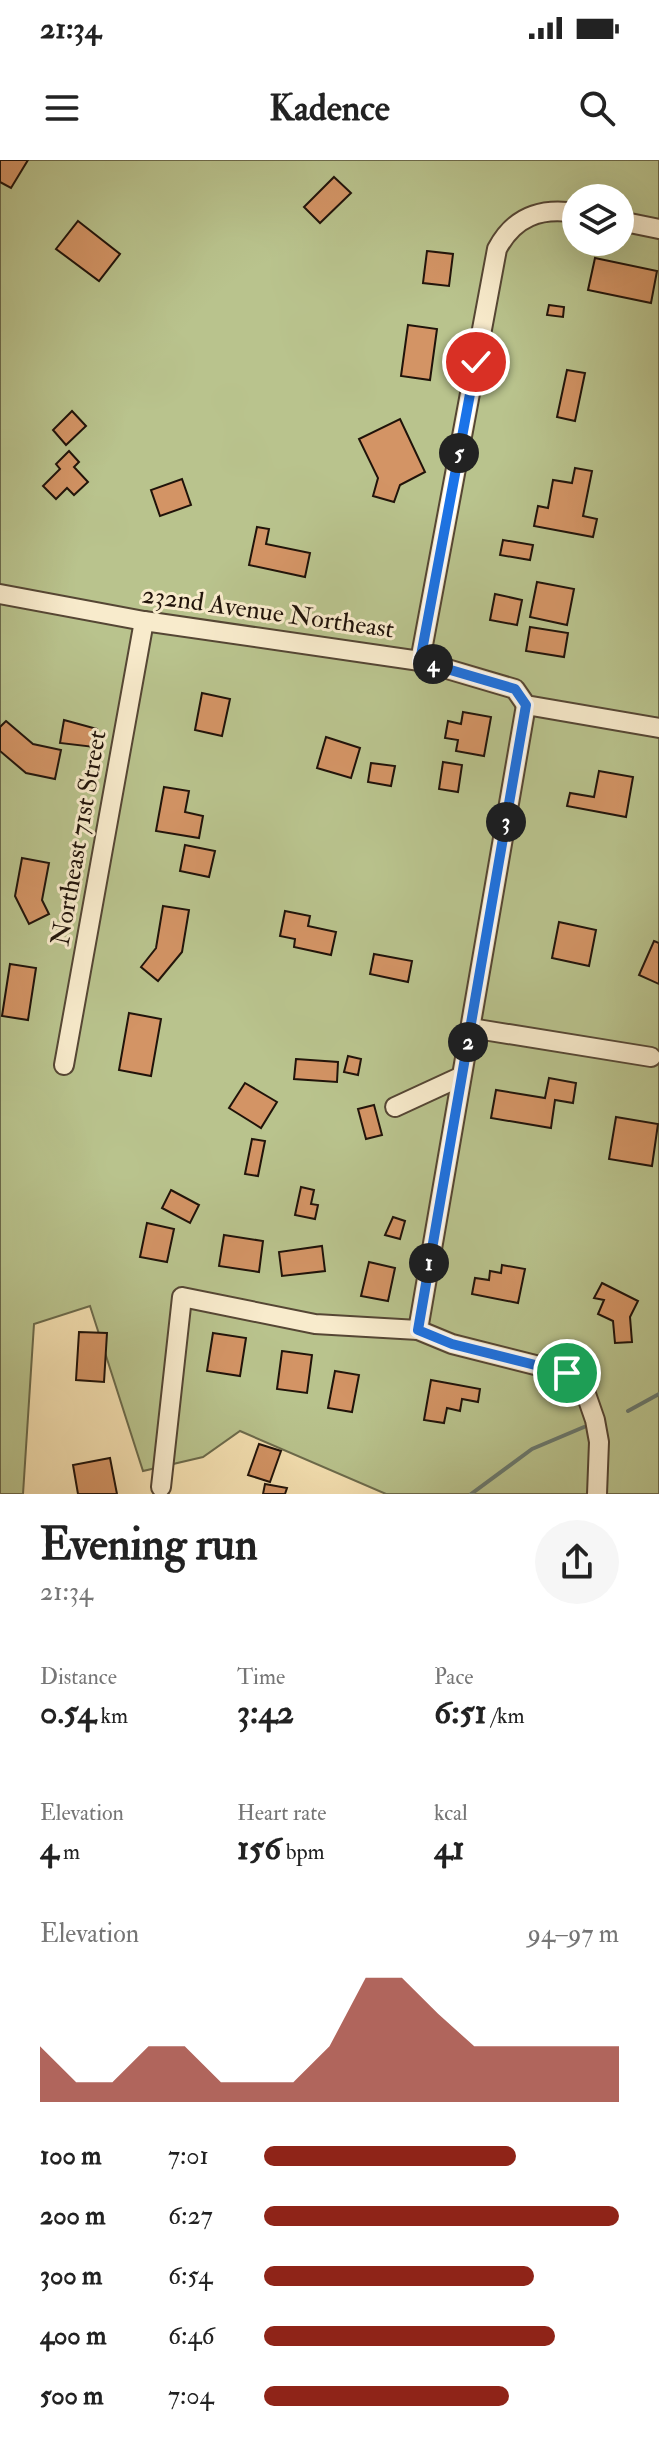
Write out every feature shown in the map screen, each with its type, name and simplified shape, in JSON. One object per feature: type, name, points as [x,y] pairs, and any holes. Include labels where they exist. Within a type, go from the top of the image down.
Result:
[{"type":"street","points":[[420,661],[494,263],[506,232],[520,219],[544,212],[562,213]]},
{"type":"street","points":[[634,224],[659,229]]},
{"type":"street","name":"232nd Avenue Northeast","points":[[0,594],[144,621],[420,661],[515,689],[526,705],[659,728]]},
{"type":"street","name":"Northeast 71st Street","points":[[64,1065],[144,621]]},
{"type":"street","points":[[418,1330],[526,705]]},
{"type":"street","points":[[471,1028],[651,1057]]},
{"type":"street","points":[[395,1107],[460,1077]]},
{"type":"street","points":[[161,1487],[189,1298],[315,1324],[418,1330],[452,1344],[555,1368],[576,1381],[586,1394],[597,1431],[597,1494]]},
{"type":"green space","points":[[0,160],[659,160],[659,1494],[386,1494],[240,1431],[203,1457],[143,1471],[90,1306],[34,1324],[23,1494],[0,1494]]},
{"type":"building","points":[[0,160],[28,160],[11,188],[0,182]]},
{"type":"building","points":[[334,177],[351,193],[320,223],[304,207]]},
{"type":"building","points":[[78,221],[120,254],[99,281],[56,249]]},
{"type":"building","points":[[427,251],[453,254],[449,286],[423,283]]},
{"type":"building","points":[[595,258],[657,271],[651,303],[588,290]]},
{"type":"building","points":[[549,305],[564,307],[563,317],[547,315]]},
{"type":"building","points":[[408,325],[437,329],[430,380],[401,376]]},
{"type":"building","points":[[567,370],[585,373],[575,421],[557,417]]},
{"type":"building","points":[[72,411],[86,426],[66,445],[53,430]]},
{"type":"building","points":[[400,419],[425,472],[400,485],[394,502],[373,496],[378,478],[359,439]]},
{"type":"building","points":[[69,451],[79,462],[74,467],[88,482],[74,495],[67,488],[56,499],[43,486],[60,469],[56,464]]},
{"type":"building","points":[[575,468],[592,471],[583,516],[597,519],[593,537],[534,526],[538,506],[548,508],[553,480],[572,483]]},
{"type":"building","points":[[182,479],[191,505],[160,516],[151,490]]},
{"type":"building","points":[[257,527],[269,529],[266,544],[310,553],[305,577],[249,565]]},
{"type":"building","points":[[503,540],[533,545],[530,560],[500,555]]},
{"type":"building","points":[[537,582],[574,589],[567,625],[530,617]]},
{"type":"building","points":[[495,594],[522,600],[517,625],[490,620]]},
{"type":"building","points":[[530,627],[568,633],[564,657],[526,651]]},
{"type":"building","points":[[202,693],[230,699],[222,736],[195,730]]},
{"type":"building","points":[[463,712],[491,717],[484,756],[456,751],[458,740],[445,738],[448,721],[461,724]]},
{"type":"building","points":[[64,720],[97,729],[94,747],[60,743]]},
{"type":"building","points":[[6,721],[33,744],[61,750],[55,779],[26,773],[0,751],[0,727]]},
{"type":"building","points":[[326,737],[360,748],[351,778],[317,768]]},
{"type":"building","points":[[443,762],[462,765],[458,792],[439,789]]},
{"type":"building","points":[[371,763],[395,766],[391,786],[368,782]]},
{"type":"building","points":[[599,771],[633,777],[626,817],[567,806],[570,793],[594,797]]},
{"type":"building","points":[[164,787],[189,791],[185,812],[203,816],[199,838],[156,831]]},
{"type":"building","points":[[185,845],[215,851],[209,877],[180,871]]},
{"type":"building","points":[[22,858],[49,863],[42,900],[49,914],[29,924],[15,896]]},
{"type":"building","points":[[163,906],[189,910],[182,952],[158,981],[141,967],[156,948]]},
{"type":"building","points":[[285,911],[310,916],[308,926],[336,932],[331,955],[294,947],[295,939],[280,936]]},
{"type":"building","points":[[559,922],[596,930],[589,966],[552,958]]},
{"type":"building","points":[[654,941],[659,943],[659,984],[639,975]]},
{"type":"building","points":[[374,954],[412,961],[408,982],[370,974]]},
{"type":"building","points":[[10,964],[36,968],[28,1020],[2,1016]]},
{"type":"building","points":[[129,1013],[161,1019],[151,1076],[119,1070]]},
{"type":"building","points":[[348,1056],[361,1059],[358,1075],[344,1072]]},
{"type":"building","points":[[296,1059],[338,1062],[337,1082],[294,1079]]},
{"type":"building","points":[[549,1078],[576,1083],[573,1103],[555,1100],[551,1128],[491,1118],[496,1090],[545,1098]]},
{"type":"building","points":[[245,1083],[277,1102],[261,1128],[229,1108]]},
{"type":"building","points":[[374,1105],[382,1135],[366,1139],[358,1109]]},
{"type":"building","points":[[616,1117],[658,1124],[652,1166],[609,1159]]},
{"type":"building","points":[[252,1139],[265,1141],[258,1176],[245,1174]]},
{"type":"building","points":[[301,1187],[314,1190],[311,1204],[318,1205],[315,1219],[295,1215]]},
{"type":"building","points":[[171,1190],[199,1205],[190,1223],[162,1208]]},
{"type":"building","points":[[393,1217],[405,1221],[400,1239],[385,1235]]},
{"type":"building","points":[[147,1223],[174,1229],[167,1262],[140,1257]]},
{"type":"building","points":[[224,1235],[263,1241],[259,1272],[219,1266]]},
{"type":"building","points":[[322,1246],[325,1271],[282,1276],[279,1252]]},
{"type":"building","points":[[369,1262],[395,1268],[388,1301],[361,1296]]},
{"type":"building","points":[[502,1265],[525,1269],[518,1303],[472,1294],[475,1278],[489,1280],[490,1271],[501,1273]]},
{"type":"building","points":[[602,1283],[638,1301],[630,1317],[632,1342],[615,1343],[613,1321],[598,1314],[604,1300],[594,1298]]},
{"type":"building","points":[[79,1332],[107,1333],[104,1382],[76,1380]]},
{"type":"building","points":[[213,1333],[246,1338],[240,1376],[207,1371]]},
{"type":"building","points":[[282,1351],[312,1355],[307,1393],[277,1389]]},
{"type":"building","points":[[335,1371],[359,1375],[352,1412],[328,1408]]},
{"type":"building","points":[[431,1380],[480,1389],[478,1402],[462,1399],[460,1411],[447,1408],[444,1423],[424,1420]]},
{"type":"building","points":[[259,1444],[281,1451],[270,1482],[248,1475]]},
{"type":"building","points":[[110,1458],[117,1494],[78,1494],[73,1465]]},
{"type":"building","points":[[265,1484],[287,1488],[285,1494],[263,1494]]},
{"type":"waterway","points":[[628,1411],[659,1394]]},
{"type":"waterway","points":[[471,1494],[532,1449],[584,1427]]},
{"type":"route","points":[[476,362],[420,661],[515,689],[526,705],[418,1330],[434,1339],[567,1373]]}]
